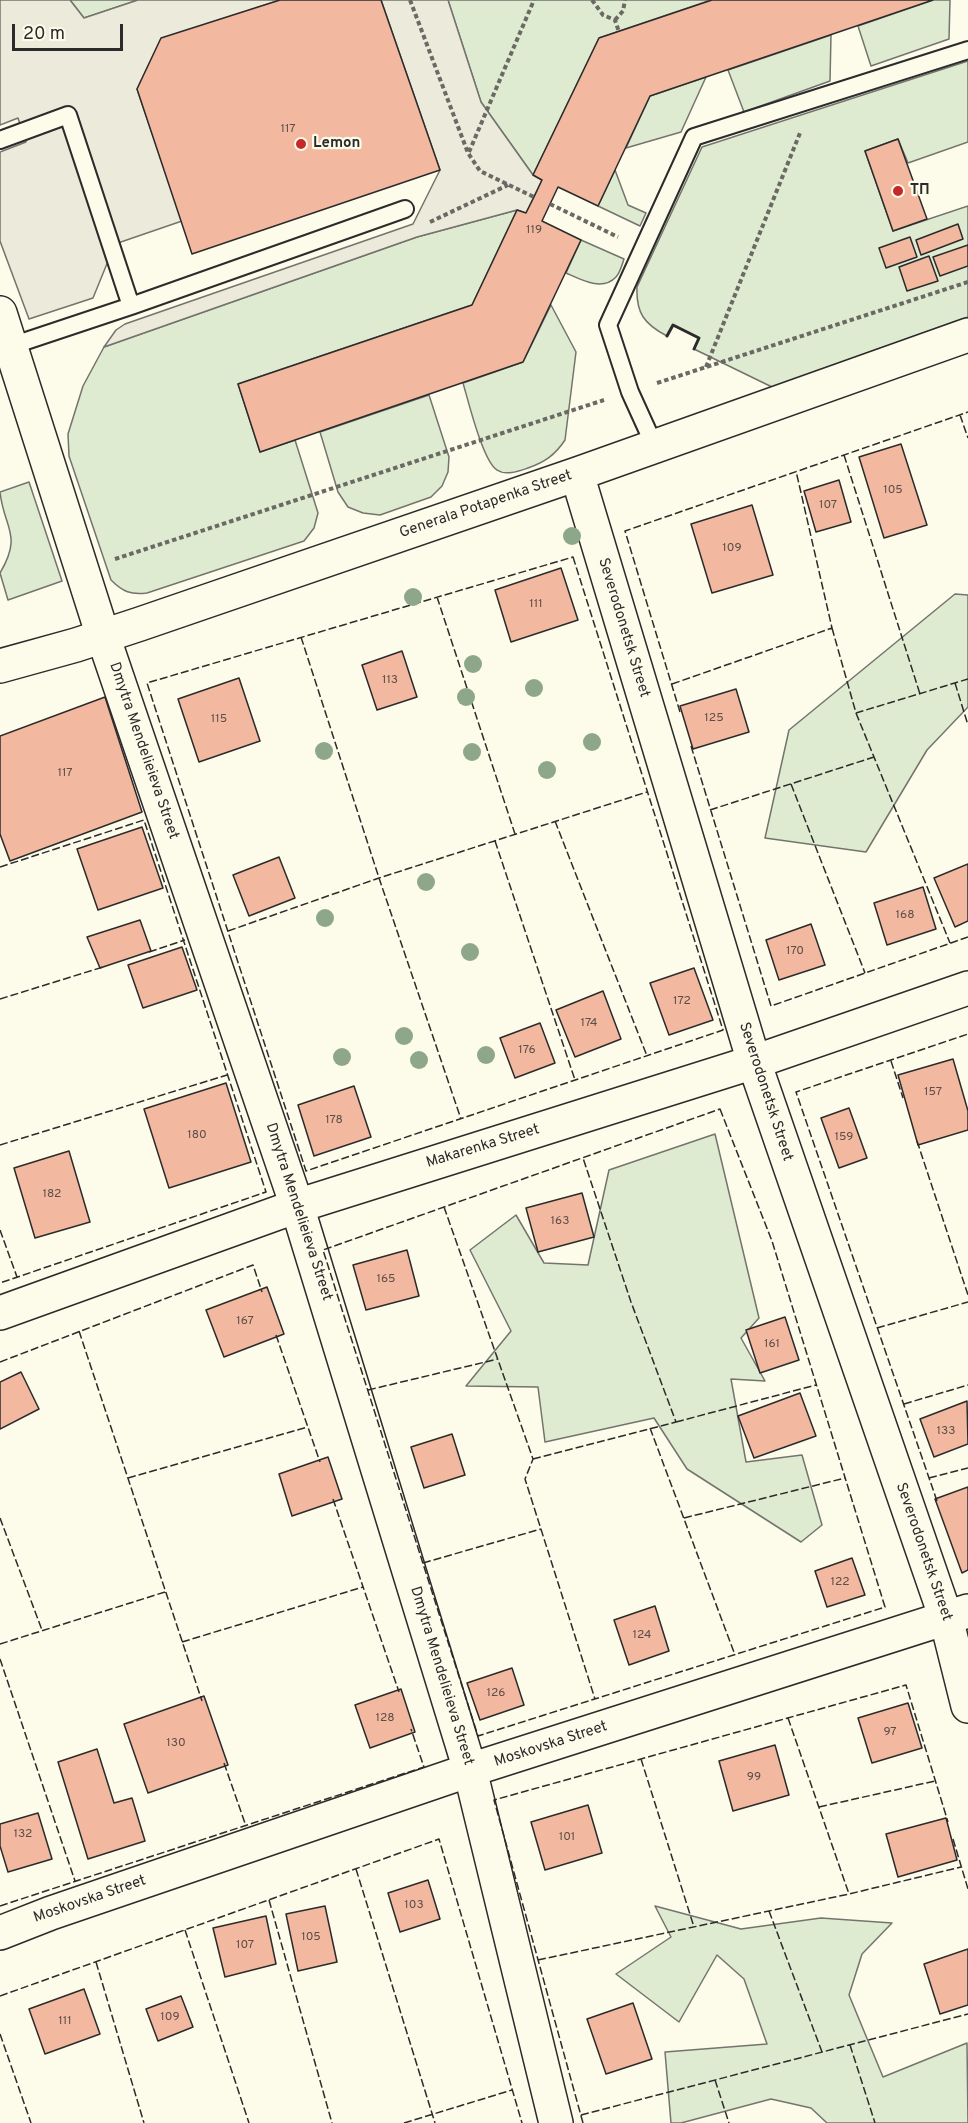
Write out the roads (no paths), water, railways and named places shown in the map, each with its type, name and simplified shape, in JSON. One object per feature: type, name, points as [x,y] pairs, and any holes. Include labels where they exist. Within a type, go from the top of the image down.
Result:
[{"type":"street","name":"Dmytra Mendelieieva Street","points":[[0,313],[103,636],[297,1206],[470,1770],[556,2123]]},
{"type":"street","name":"Generala Potapenka Street","points":[[0,666],[103,636],[577,474],[968,335]]},
{"type":"street","name":"Severodonetsk Street","points":[[577,474],[754,1062],[957,1615],[968,1706]]},
{"type":"street","name":"Makarenka Street","points":[[0,1313],[297,1206],[754,1062],[968,988]]},
{"type":"street","name":"Moskovska Street","points":[[0,1933],[470,1770],[957,1615]]},
{"type":"lane","points":[[655,447],[630,392],[608,325],[694,137],[968,50]]},
{"type":"lane","points":[[0,140],[68,115],[131,306]]},
{"type":"lane","points":[[11,346],[405,209]]},
{"type":"place","name":"Lemon","points":[[301,144]]},
{"type":"place","name":"ТП","points":[[898,191]]}]
